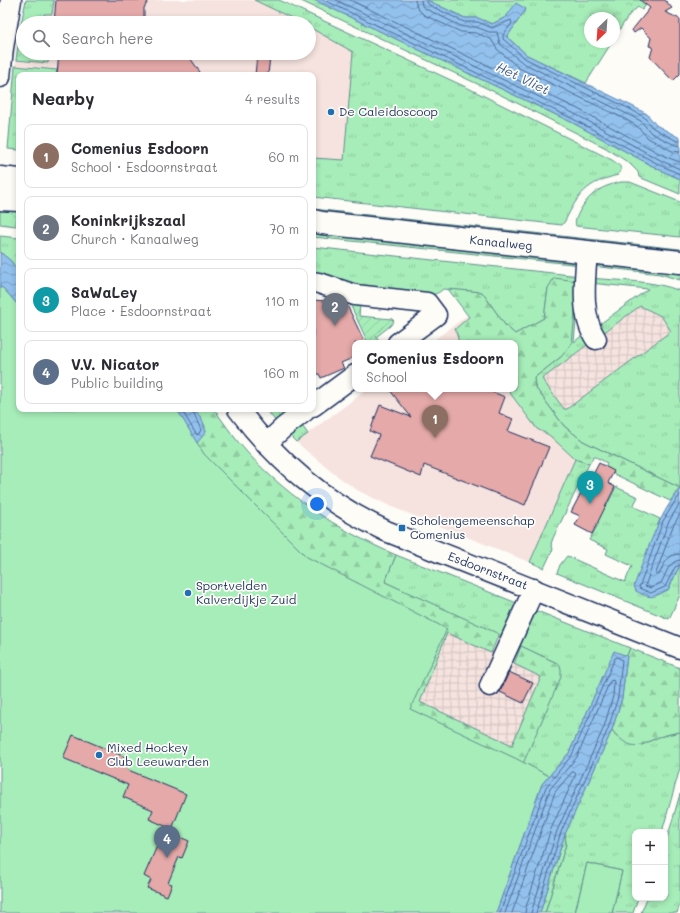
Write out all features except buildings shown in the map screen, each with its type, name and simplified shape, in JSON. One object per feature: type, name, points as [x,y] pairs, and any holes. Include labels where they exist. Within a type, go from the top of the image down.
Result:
[{"type":"main road","points":[[0,178],[16,180]]},
{"type":"main road","name":"Kanaalweg","points":[[316,223],[680,262]]},
{"type":"street","points":[[0,77],[1,47],[11,0]]},
{"type":"street","points":[[587,252],[584,289],[589,330],[596,339]]},
{"type":"street","points":[[316,282],[355,295],[427,303],[436,315],[402,340]]},
{"type":"street","points":[[316,403],[352,377]]},
{"type":"street","name":"Esdoornstraat","points":[[240,412],[266,444],[283,462],[324,495],[356,515],[386,531],[680,648]]},
{"type":"street","points":[[266,444],[303,412]]},
{"type":"street","points":[[490,686],[534,589]]},
{"type":"shaded area","name":"De Caleidoscoop","points":[[26,0],[254,0],[287,16],[23,16]]},
{"type":"shaded area","name":"De Caleidoscoop","points":[[316,31],[353,52],[344,161],[316,179],[316,72],[16,72],[16,150],[8,149],[16,58],[16,60],[316,60]]},
{"type":"shaded area","points":[[640,306],[661,316],[672,331],[567,409],[564,409],[542,379]]},
{"type":"shaded area","points":[[469,314],[490,340],[434,340]]},
{"type":"shaded area","points":[[364,392],[518,392],[588,463],[539,566],[392,507],[357,490],[333,473],[296,442]]},
{"type":"shaded area","points":[[447,629],[554,680],[517,759],[410,709]]},
{"type":"green space","points":[[26,0],[54,0],[52,14],[44,14],[44,16],[23,16]]},
{"type":"green space","points":[[254,0],[279,0],[313,16],[287,16]]},
{"type":"green space","points":[[299,0],[314,0],[571,122],[660,170],[680,179],[680,194],[639,177],[638,172],[629,163],[606,148],[501,95]]},
{"type":"green space","points":[[427,0],[650,0],[642,10],[638,7],[629,15],[620,29],[620,12],[584,12],[584,48],[608,48],[586,83],[527,55],[507,37],[526,9],[516,4],[506,17],[492,24],[478,18],[465,18]]},
{"type":"green space","points":[[316,17],[470,89],[612,160],[620,166],[620,173],[598,182],[585,190],[579,196],[562,225],[316,197],[316,158],[344,160],[353,52],[316,31]]},
{"type":"green space","points":[[16,60],[48,60],[48,63]]},
{"type":"green space","points":[[15,66],[57,70],[57,72],[16,72],[16,150],[8,149]]},
{"type":"green space","points":[[621,182],[630,182],[680,202],[680,237],[576,226],[575,224],[579,212],[591,196],[607,186]]},
{"type":"green space","points":[[0,204],[16,205],[16,226],[0,224]]},
{"type":"green space","points":[[316,209],[680,249],[680,253],[316,214]]},
{"type":"green space","points":[[316,231],[580,260],[581,265],[316,237]]},
{"type":"green space","points":[[0,236],[16,238],[16,268],[11,261],[0,252]]},
{"type":"green space","points":[[316,247],[580,276],[574,342],[585,333],[591,342],[542,379],[564,409],[567,409],[671,331],[661,316],[640,306],[599,336],[593,329],[648,289],[590,283],[590,278],[648,283],[670,287],[680,291],[680,488],[583,441],[564,426],[535,387],[534,378],[562,356],[548,288],[544,318],[515,334],[505,325],[482,292],[443,289],[434,294],[423,295],[356,288],[316,277]]},
{"type":"green space","points":[[596,262],[680,270],[680,280],[660,274],[592,266]]},
{"type":"green space","points":[[554,278],[578,281],[572,343],[562,356],[534,378],[535,387],[564,426],[583,441],[680,488],[670,501],[604,469],[607,463],[594,456],[589,464],[575,459],[549,435],[537,429],[509,392],[518,392],[518,340],[458,340],[455,329],[469,317],[448,289],[482,292],[505,325],[515,334],[544,318],[548,288]]},
{"type":"green space","name":"Sportvelden Kalverdijkje Zuid","points":[[0,287],[3,288],[16,303],[16,412],[179,412],[204,454],[307,557],[447,629],[410,709],[517,759],[549,776],[542,784],[496,913],[0,913]]},
{"type":"green space","points":[[350,304],[360,304],[359,316],[392,319],[394,321],[376,337],[378,340],[367,340]]},
{"type":"green space","points":[[197,412],[216,412],[236,439],[255,461],[292,494],[331,522],[396,555],[385,582],[499,634],[491,653],[447,633],[420,702],[512,745],[541,677],[514,664],[521,646],[559,664],[561,669],[561,677],[518,775],[387,721],[347,602],[185,454],[206,432],[203,422]]},
{"type":"green space","points":[[268,412],[288,412],[288,413],[277,423]]},
{"type":"green space","points":[[301,424],[308,434],[296,442],[288,434]]},
{"type":"green space","points":[[575,459],[589,464],[553,538],[551,544],[553,549],[544,568],[530,562]]},
{"type":"green space","points":[[616,487],[638,497],[633,506],[660,519],[635,586],[636,591],[668,590],[680,565],[680,595],[669,619],[557,573],[560,565],[567,556],[625,582],[632,566],[606,554],[608,549],[589,540],[599,523],[597,522],[605,505],[607,505]]},
{"type":"green space","points":[[396,555],[630,648],[627,656],[614,652],[569,753],[542,784],[496,913],[387,721],[506,775],[559,664],[385,582]]},
{"type":"green space","points":[[630,648],[680,668],[680,732],[659,737],[637,746],[628,744],[618,737],[612,730],[622,698],[627,656]]},
{"type":"green space","points":[[612,730],[618,737],[642,745],[658,737],[680,732],[680,768],[663,829],[632,829],[632,901],[637,901],[633,913],[612,913],[622,871],[587,863],[575,913],[545,913],[566,844],[565,834]]},
{"type":"green space","points":[[680,794],[680,904],[677,913],[641,913],[646,901],[668,901],[668,836]]},
{"type":"green space","points":[[565,834],[566,844],[545,913],[540,913]]},
{"type":"green space","points":[[587,863],[622,871],[612,913],[575,913]]},
{"type":"water","name":"Het Vliet","points":[[314,0],[427,0],[465,18],[478,18],[492,24],[506,17],[516,3],[526,9],[507,37],[527,55],[647,114],[656,125],[680,138],[680,179],[660,170],[571,122]]},
{"type":"water","points":[[0,252],[11,261],[16,268],[16,303],[3,288],[0,287]]},
{"type":"water","points":[[179,412],[197,412],[203,422],[206,432],[197,443]]},
{"type":"water","points":[[680,489],[680,565],[668,590],[656,596],[646,596],[636,591],[634,586],[659,523],[665,511]]},
{"type":"water","points":[[614,651],[627,656],[622,698],[612,730],[565,834],[540,913],[496,913],[542,784],[569,753]]},
{"type":"place","name":"De Caleidoscoop","points":[[331,112]]},
{"type":"place","name":"Koninkrijkszaal","points":[[335,326]]},
{"type":"place","name":"Comenius Esdoorn","points":[[435,438]]},
{"type":"place","name":"SaWaLey","points":[[590,504]]},
{"type":"place","name":"Scholengemeenschap Comenius","points":[[402,528]]},
{"type":"place","name":"Sportvelden Kalverdijkje Zuid","points":[[188,593]]},
{"type":"place","name":"Mixed Hockey Club Leeuwarden","points":[[99,755]]},
{"type":"place","name":"V.V. Nicator","points":[[167,858]]}]
